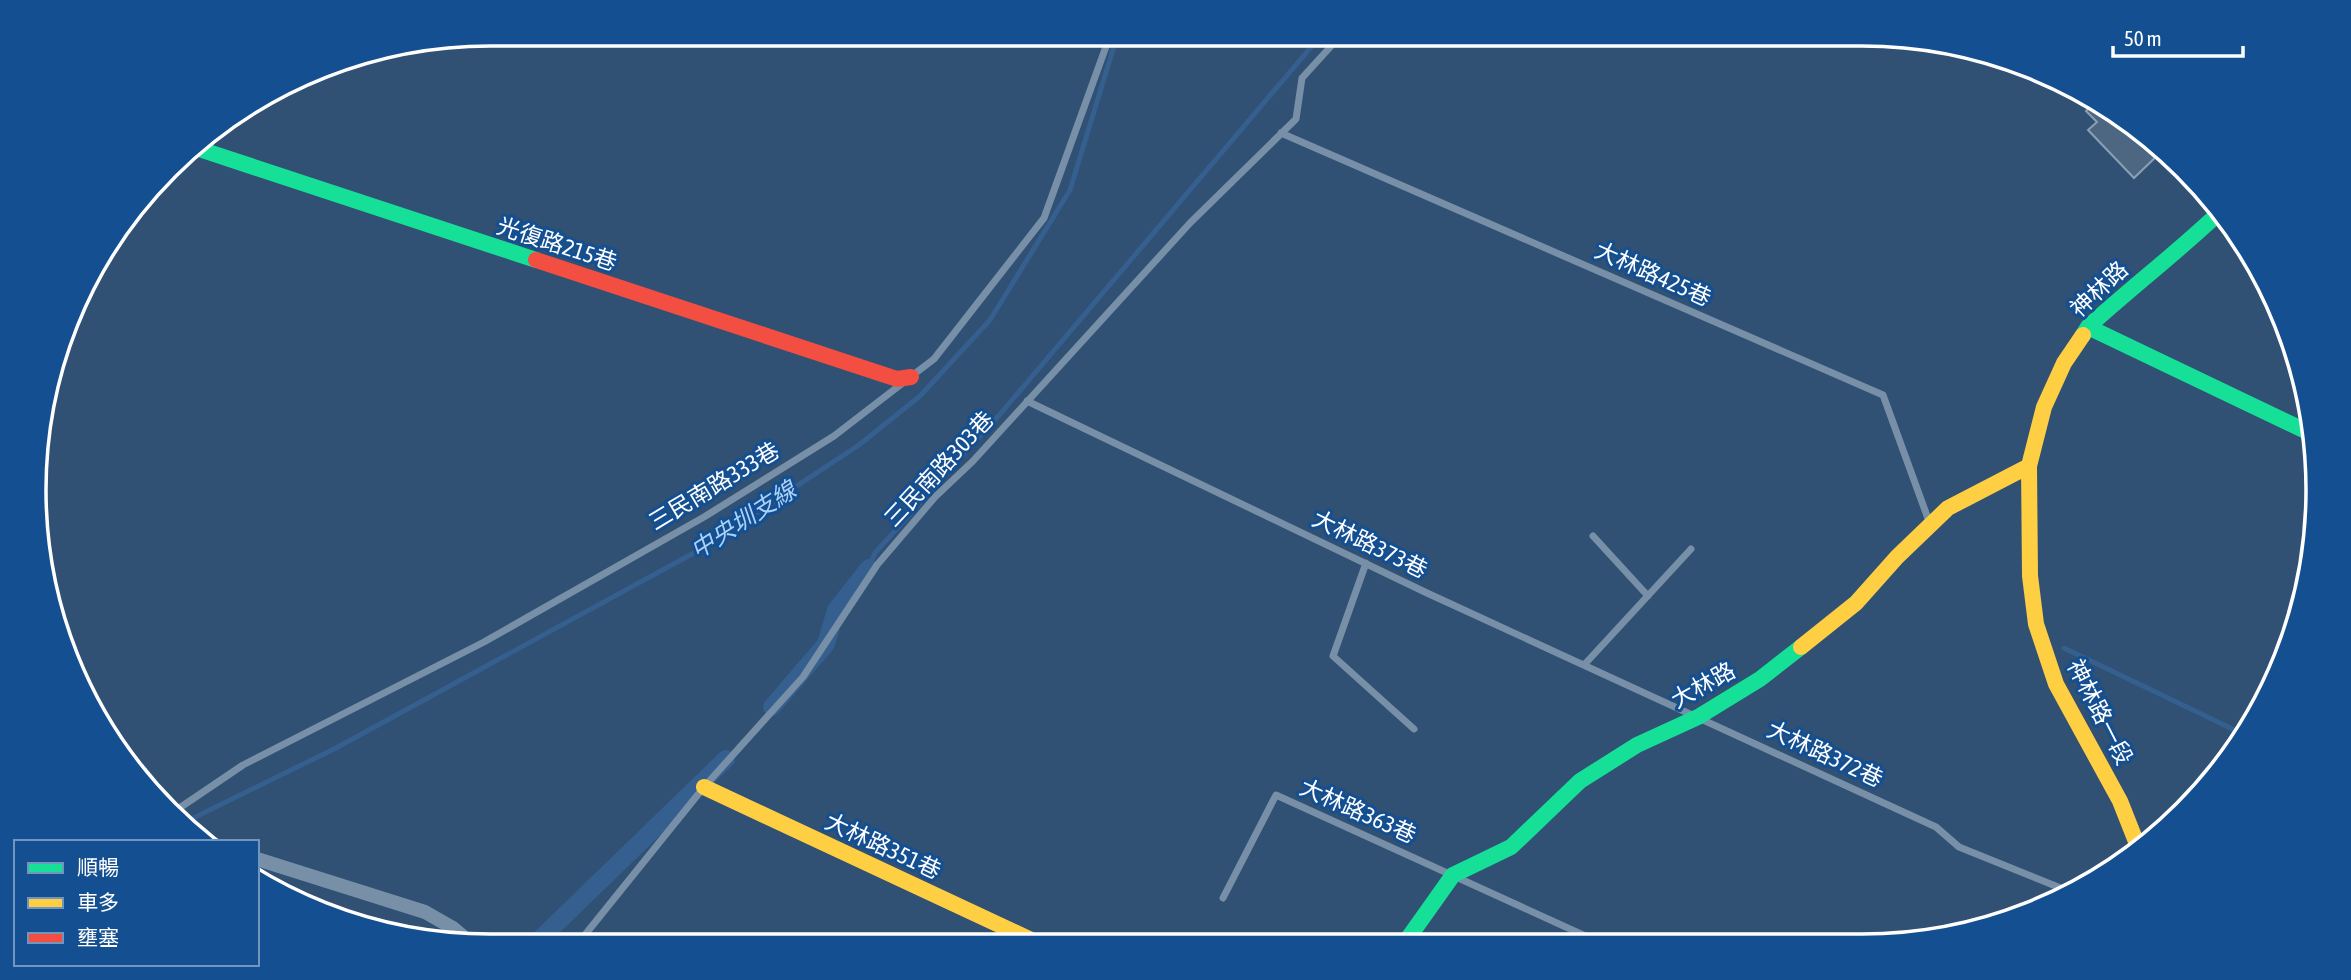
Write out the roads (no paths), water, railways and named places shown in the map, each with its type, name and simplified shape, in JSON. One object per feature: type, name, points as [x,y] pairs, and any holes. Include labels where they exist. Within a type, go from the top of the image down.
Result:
[{"type":"street","name":"光復路215巷","points":[[203,150],[897,379],[911,377]]},
{"type":"street","name":"神林路","points":[[2029,466],[2044,407],[2064,363],[2088,327],[2130,289],[2179,251],[2213,218]]},
{"type":"street","points":[[2088,327],[2301,429]]},
{"type":"street","name":"大林路","points":[[1411,934],[1453,875],[1511,847],[1580,781],[1637,745],[1698,717],[1760,680],[1856,603],[1897,557],[1948,508],[2029,466]]},
{"type":"street","name":"神林路一段","points":[[2029,466],[2030,576],[2036,624],[2056,684],[2120,801],[2135,841]]},
{"type":"street","name":"大林路351巷","points":[[704,787],[1018,934]]},
{"type":"street","points":[[259,860],[425,912],[459,934]]},
{"type":"lane","name":"三民南路333巷","points":[[180,808],[243,765],[484,642],[704,517],[834,436],[934,359],[1044,218],[1107,45]]},
{"type":"lane","name":"三民南路303巷","points":[[584,934],[704,787],[803,677],[877,565],[935,497],[973,461],[1190,223],[1296,119],[1302,78],[1332,45]]},
{"type":"lane","name":"大林路425巷","points":[[1281,133],[1883,395],[1930,524]]},
{"type":"lane","name":"大林路373巷","points":[[1027,401],[1366,564],[1698,717]]},
{"type":"lane","points":[[1593,536],[1648,596]]},
{"type":"lane","points":[[1584,664],[1691,549]]},
{"type":"lane","points":[[1366,564],[1333,656],[1414,729]]},
{"type":"lane","name":"大林路372巷","points":[[1698,717],[1936,827],[1959,847],[2060,888]]},
{"type":"lane","name":"大林路363巷","points":[[1223,898],[1276,795],[1453,875]]},
{"type":"lane","points":[[1453,875],[1581,934]]},
{"type":"waterway","name":"中央圳支線","points":[[192,819],[336,748],[701,549],[859,445],[920,396],[990,320],[1070,190],[1114,45]]},
{"type":"waterway","points":[[869,568],[875,553],[1001,413],[1313,45]]},
{"type":"waterway","points":[[772,707],[826,644],[836,610],[869,568]]},
{"type":"waterway","points":[[2064,648],[2235,730]]},
{"type":"waterway","points":[[545,934],[726,759]]}]
